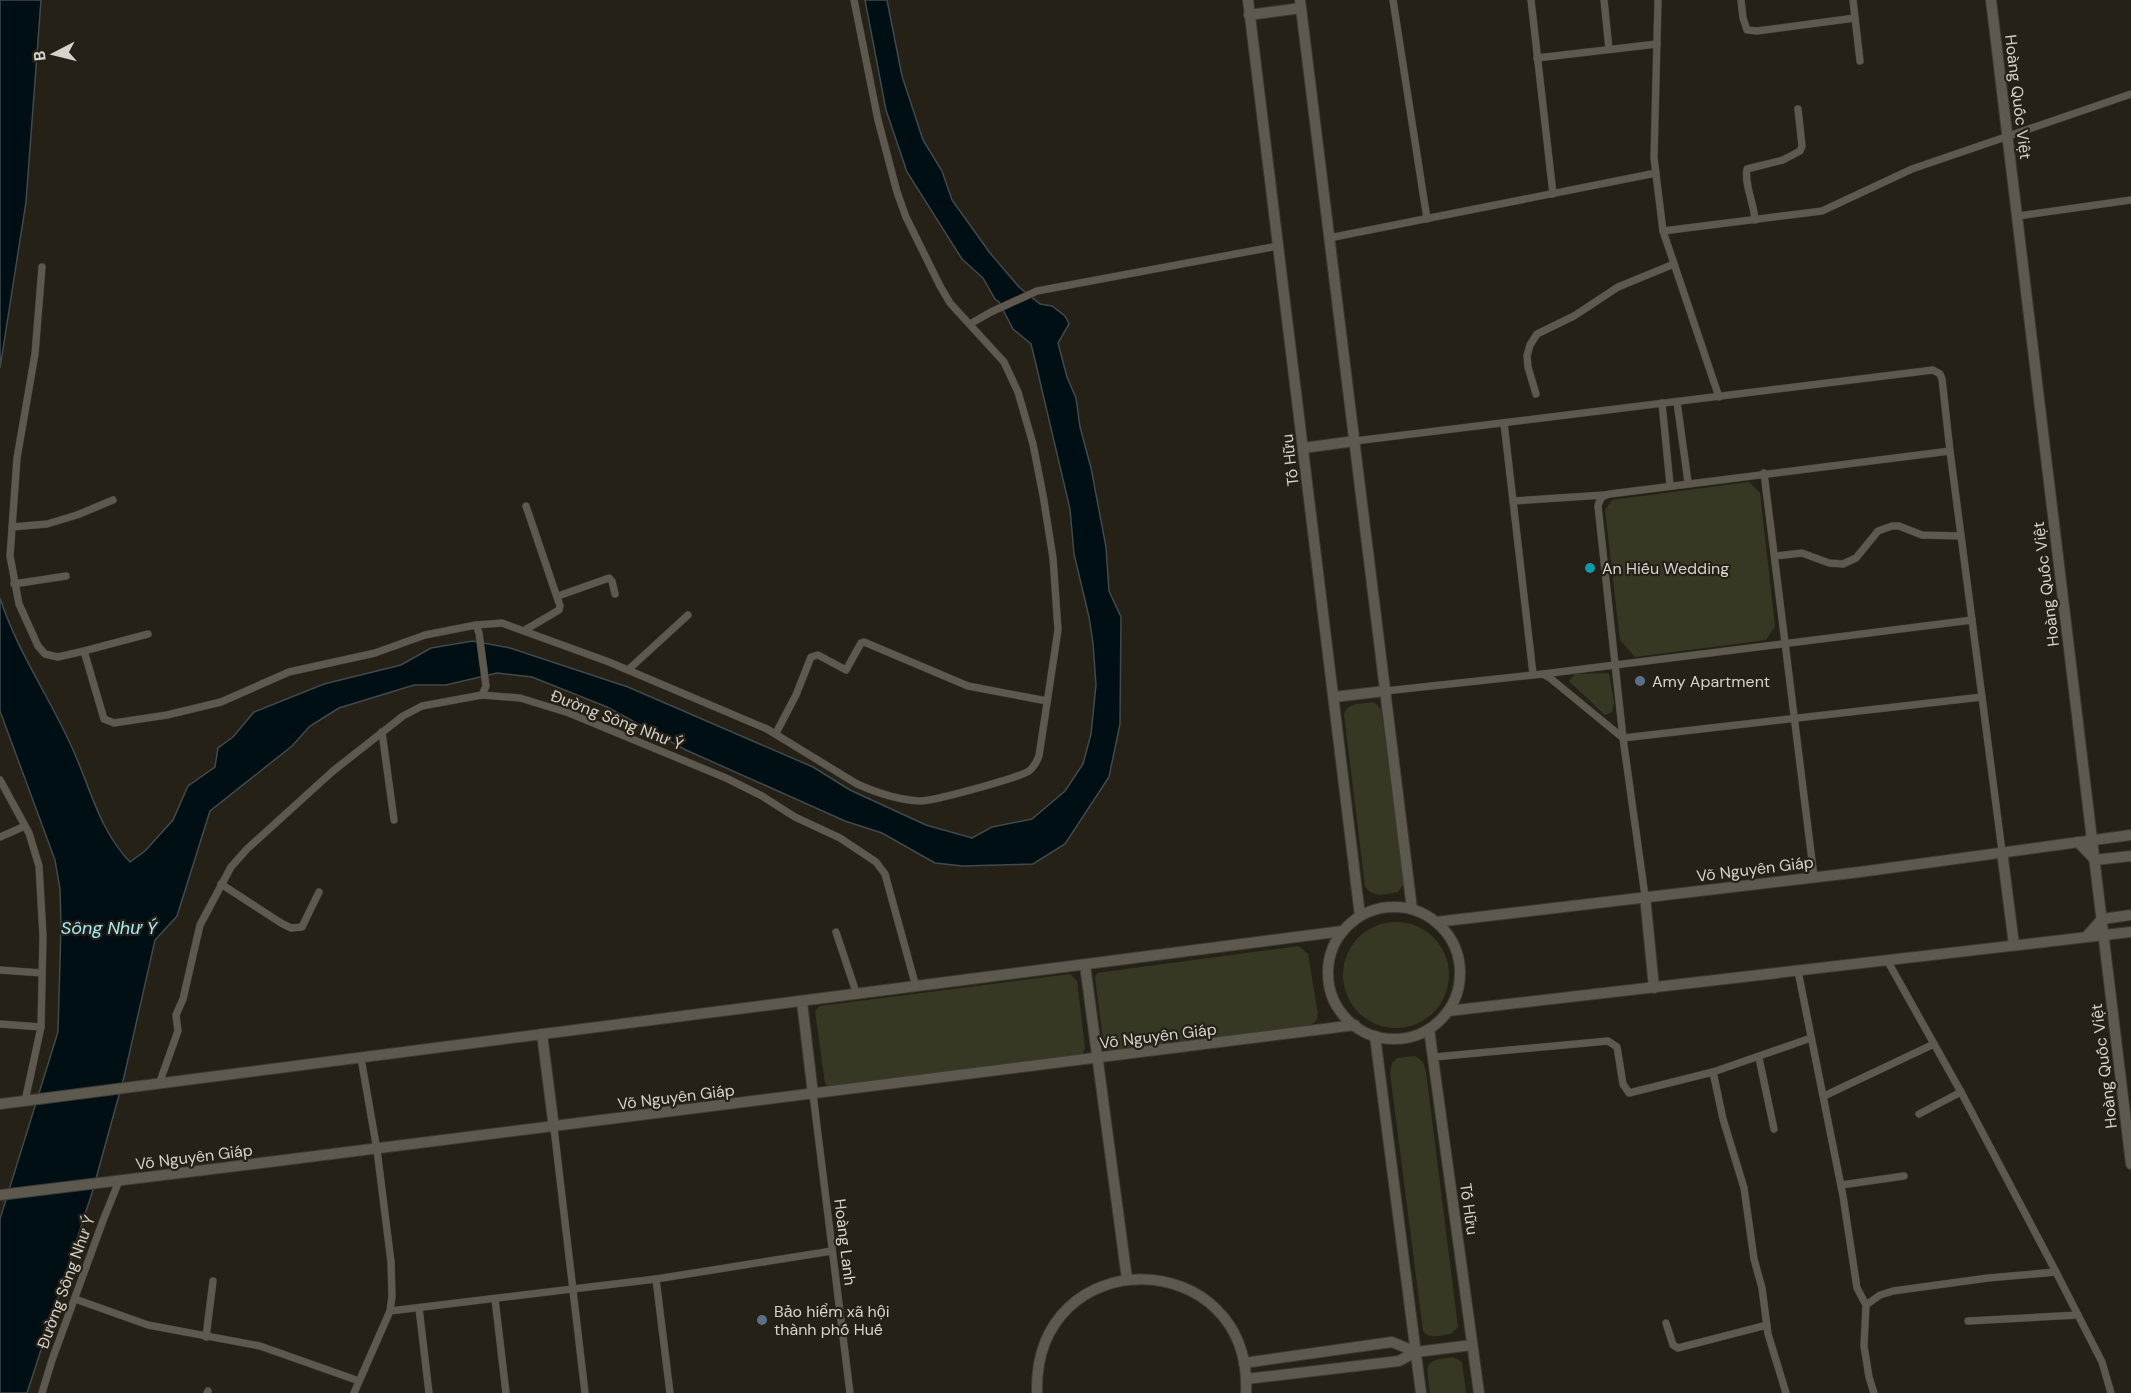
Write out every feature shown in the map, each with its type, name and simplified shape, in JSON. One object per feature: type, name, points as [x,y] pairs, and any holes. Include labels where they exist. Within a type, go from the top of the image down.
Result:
[{"type":"street","points":[[84,651],[104,719],[114,723],[221,702],[290,672],[375,653],[424,635],[476,625],[502,623],[628,670],[776,733],[857,784],[913,800],[925,801],[951,795],[1028,772],[1039,756],[1058,640],[1053,558],[1035,454],[1018,392],[1004,362],[950,303],[906,217],[878,120],[854,0]]},
{"type":"street","name":"Tố Hữu","points":[[1248,0],[1360,916]]},
{"type":"street","points":[[1393,0],[1427,219]]},
{"type":"street","points":[[1531,0],[1553,194]]},
{"type":"street","points":[[1604,0],[1609,49]]},
{"type":"street","points":[[1658,0],[1654,158],[1664,231],[1719,397]]},
{"type":"street","points":[[1741,0],[1743,18],[1748,30],[1757,31],[1855,18]]},
{"type":"street","points":[[1853,0],[1860,61]]},
{"type":"street","name":"Hoàng Quốc Việt","points":[[1991,0],[2092,840],[2126,1082],[2131,1164]]},
{"type":"street","points":[[1249,15],[1300,4],[1412,909]]},
{"type":"street","points":[[1537,58],[1657,44]]},
{"type":"street","points":[[1664,231],[1822,211],[1912,169],[2131,94]]},
{"type":"street","points":[[1755,220],[1746,177],[1747,169],[1783,159],[1800,151],[1802,146],[1798,108]]},
{"type":"street","points":[[1329,238],[1656,173]]},
{"type":"street","points":[[2018,216],[2131,200]]},
{"type":"street","points":[[970,324],[1036,291],[1278,246]]},
{"type":"street","points":[[1536,394],[1527,356],[1530,345],[1537,334],[1574,316],[1618,287],[1674,264]]},
{"type":"street","points":[[42,267],[35,354],[17,458],[10,556],[19,604],[38,646],[45,654],[58,657],[148,634]]},
{"type":"street","points":[[1303,448],[1933,370],[1940,374],[2014,945]]},
{"type":"street","points":[[1677,402],[1688,482]]},
{"type":"street","points":[[1662,404],[1670,485]]},
{"type":"street","points":[[1504,423],[1533,674]]},
{"type":"street","points":[[1513,501],[1605,495],[1688,482],[1950,451]]},
{"type":"street","points":[[1764,473],[1814,877]]},
{"type":"street","points":[[1605,495],[1600,499],[1598,506],[1623,738],[1645,896],[1654,988]]},
{"type":"street","points":[[12,527],[47,524],[78,515],[113,500]]},
{"type":"street","points":[[525,630],[559,610],[560,606],[526,506]]},
{"type":"street","points":[[1775,556],[1802,553],[1829,563],[1843,564],[1856,558],[1878,531],[1892,526],[1899,526],[1922,535],[1961,536]]},
{"type":"street","points":[[14,584],[66,576]]},
{"type":"street","points":[[558,596],[609,578],[615,594]]},
{"type":"street","points":[[628,670],[688,615]]},
{"type":"street","points":[[1334,698],[1972,620]]},
{"type":"street","points":[[476,625],[486,686],[482,695]]},
{"type":"street","points":[[776,733],[796,695],[811,657],[818,655],[846,670],[861,643],[864,642],[960,684],[996,693],[1047,701]]},
{"type":"street","points":[[1543,674],[1623,738],[1982,697]]},
{"type":"street","name":"Đường Sông Như Ý","points":[[159,1084],[178,1031],[176,1015],[183,999],[200,925],[231,867],[247,849],[333,771],[403,716],[422,706],[482,695],[520,698],[569,713],[726,778],[762,796],[795,817],[840,838],[876,862],[885,874],[916,987]]},
{"type":"street","points":[[382,732],[394,820]]},
{"type":"street","points":[[0,780],[25,826],[39,866],[43,936],[40,1027],[27,1100]]},
{"type":"street","points":[[0,837],[25,826]]},
{"type":"street","name":"Võ Nguyên Giáp","points":[[1436,922],[1814,877],[2131,835]]},
{"type":"street","points":[[2078,842],[2095,860],[2131,856]]},
{"type":"street","points":[[221,884],[281,923],[297,928],[302,927],[319,892]]},
{"type":"street","points":[[1380,908],[1412,909],[1436,922],[1452,941],[1459,964],[1458,989],[1448,1011],[1429,1029],[1408,1037],[1375,1036],[1355,1026],[1338,1006],[1329,981],[1331,955],[1343,932],[1360,916],[1380,908]]},
{"type":"street","points":[[2086,938],[2102,919],[2131,915]]},
{"type":"street","points":[[836,932],[857,995]]},
{"type":"street","points":[[0,1104],[1343,932]]},
{"type":"street","points":[[1448,1011],[2131,932]]},
{"type":"street","points":[[1887,960],[1961,1092],[2056,1272],[2102,1362],[2111,1393]]},
{"type":"street","points":[[1085,965],[1126,1279]]},
{"type":"street","points":[[0,970],[42,973]]},
{"type":"street","points":[[1798,971],[1841,1185],[1857,1288],[1866,1305],[1864,1346],[1874,1393]]},
{"type":"street","points":[[802,1002],[813,1094]]},
{"type":"street","points":[[0,1024],[40,1027]]},
{"type":"street","name":"Võ Nguyên Giáp","points":[[2,1195],[554,1128],[1355,1026]]},
{"type":"street","name":"Tố Hữu","points":[[1429,1029],[1479,1393]]},
{"type":"street","points":[[542,1034],[585,1393]]},
{"type":"street","points":[[1375,1036],[1421,1393]]},
{"type":"street","points":[[1434,1057],[1608,1041],[1617,1047],[1623,1084],[1629,1093],[1713,1072],[1759,1058],[1811,1038]]},
{"type":"street","points":[[1824,1096],[1934,1044]]},
{"type":"street","points":[[354,1393],[390,1311],[392,1296],[391,1262],[377,1150],[361,1058]]},
{"type":"street","points":[[1759,1058],[1774,1129]]},
{"type":"street","points":[[1713,1072],[1723,1119],[1744,1188],[1754,1259],[1762,1288],[1767,1325],[1786,1393]]},
{"type":"street","points":[[1919,1114],[1961,1092]]},
{"type":"street","name":"Hoàng Lanh","points":[[813,1094],[850,1393]]},
{"type":"street","points":[[1841,1185],[1904,1176]]},
{"type":"street","name":"Đường Sông Như Ý","points":[[42,1393],[115,1181]]},
{"type":"street","points":[[390,1311],[656,1279],[832,1251]]},
{"type":"street","points":[[1866,1305],[1880,1295],[1893,1291],[1988,1278],[2056,1272]]},
{"type":"street","points":[[1037,1393],[1040,1356],[1058,1319],[1088,1293],[1107,1284],[1126,1279],[1146,1278],[1166,1281],[1185,1288],[1202,1297],[1217,1310],[1229,1326],[1238,1344],[1244,1363],[1246,1393]]},
{"type":"street","points":[[656,1279],[670,1393]]},
{"type":"street","points":[[206,1337],[213,1281]]},
{"type":"street","points":[[75,1299],[148,1325],[260,1346],[359,1382]]},
{"type":"street","points":[[495,1299],[506,1393]]},
{"type":"street","points":[[419,1308],[429,1393]]},
{"type":"street","points":[[1968,1321],[2078,1315]]},
{"type":"street","points":[[1666,1323],[1673,1345],[1678,1348],[1767,1325]]},
{"type":"street","points":[[1244,1363],[1392,1342],[1416,1352]]},
{"type":"street","points":[[1246,1379],[1400,1361],[1416,1352],[1472,1345]]},
{"type":"street","points":[[1351,1348],[1353,1366]]},
{"type":"street","points":[[1288,1357],[1290,1374]]},
{"type":"green space","points":[[1749,482],[1760,493],[1775,626],[1766,640],[1635,657],[1620,640],[1605,510],[1612,500]]},
{"type":"green space","points":[[1609,673],[1614,703],[1612,712],[1605,715],[1569,681],[1575,674]]},
{"type":"green space","points":[[1374,702],[1381,709],[1404,883],[1398,892],[1380,895],[1372,893],[1365,886],[1344,714],[1352,705]]},
{"type":"green space","points":[[1396,922],[1416,926],[1434,937],[1445,955],[1449,975],[1445,995],[1434,1013],[1416,1024],[1396,1028],[1376,1024],[1358,1013],[1347,995],[1343,975],[1347,955],[1358,937],[1376,926]]},
{"type":"green space","points":[[1299,946],[1308,954],[1318,1014],[1316,1021],[1307,1028],[1108,1052],[1104,1048],[1095,977],[1097,973]]},
{"type":"green space","points":[[1070,974],[1077,981],[1085,1048],[1079,1056],[832,1088],[825,1083],[815,1011],[820,1006]]},
{"type":"green space","points":[[1415,1056],[1423,1062],[1426,1072],[1458,1327],[1451,1334],[1436,1336],[1423,1331],[1390,1073],[1392,1063],[1397,1058]]},
{"type":"green space","points":[[1453,1357],[1462,1362],[1466,1393],[1430,1393],[1428,1366],[1435,1360]]},
{"type":"water","points":[[0,0],[41,0],[26,202],[0,368]]},
{"type":"water","name":"Sông Như Ý","points":[[865,0],[887,0],[902,76],[923,140],[942,171],[952,200],[990,253],[1019,287],[1040,304],[1052,306],[1065,316],[1069,324],[1058,343],[1067,377],[1076,398],[1080,427],[1091,468],[1106,547],[1109,591],[1121,617],[1120,724],[1109,777],[1065,844],[1033,864],[963,866],[935,863],[882,833],[845,821],[686,750],[607,707],[532,677],[497,673],[446,685],[414,685],[339,708],[310,726],[292,746],[210,811],[177,916],[155,940],[124,1077],[92,1193],[27,1393],[0,1393],[0,1219],[58,1032],[61,926],[60,889],[55,860],[0,711],[0,598],[23,652],[75,755],[101,819],[119,849],[130,862],[145,851],[173,820],[188,786],[215,767],[218,748],[233,737],[254,712],[324,684],[401,665],[431,648],[473,641],[510,648],[628,687],[813,767],[850,790],[926,825],[972,838],[992,827],[1032,819],[1065,791],[1083,764],[1091,734],[1096,685],[1093,643],[1074,554],[1070,509],[1031,344],[1013,329],[983,278],[962,259],[907,172],[886,110]]},
{"type":"place","name":"An Hiếu Wedding","points":[[1590,568]]},
{"type":"place","name":"Amy Apartment","points":[[1640,681]]},
{"type":"place","name":"Bảo hiểm xã hội thành phố Huế","points":[[762,1320]]}]
